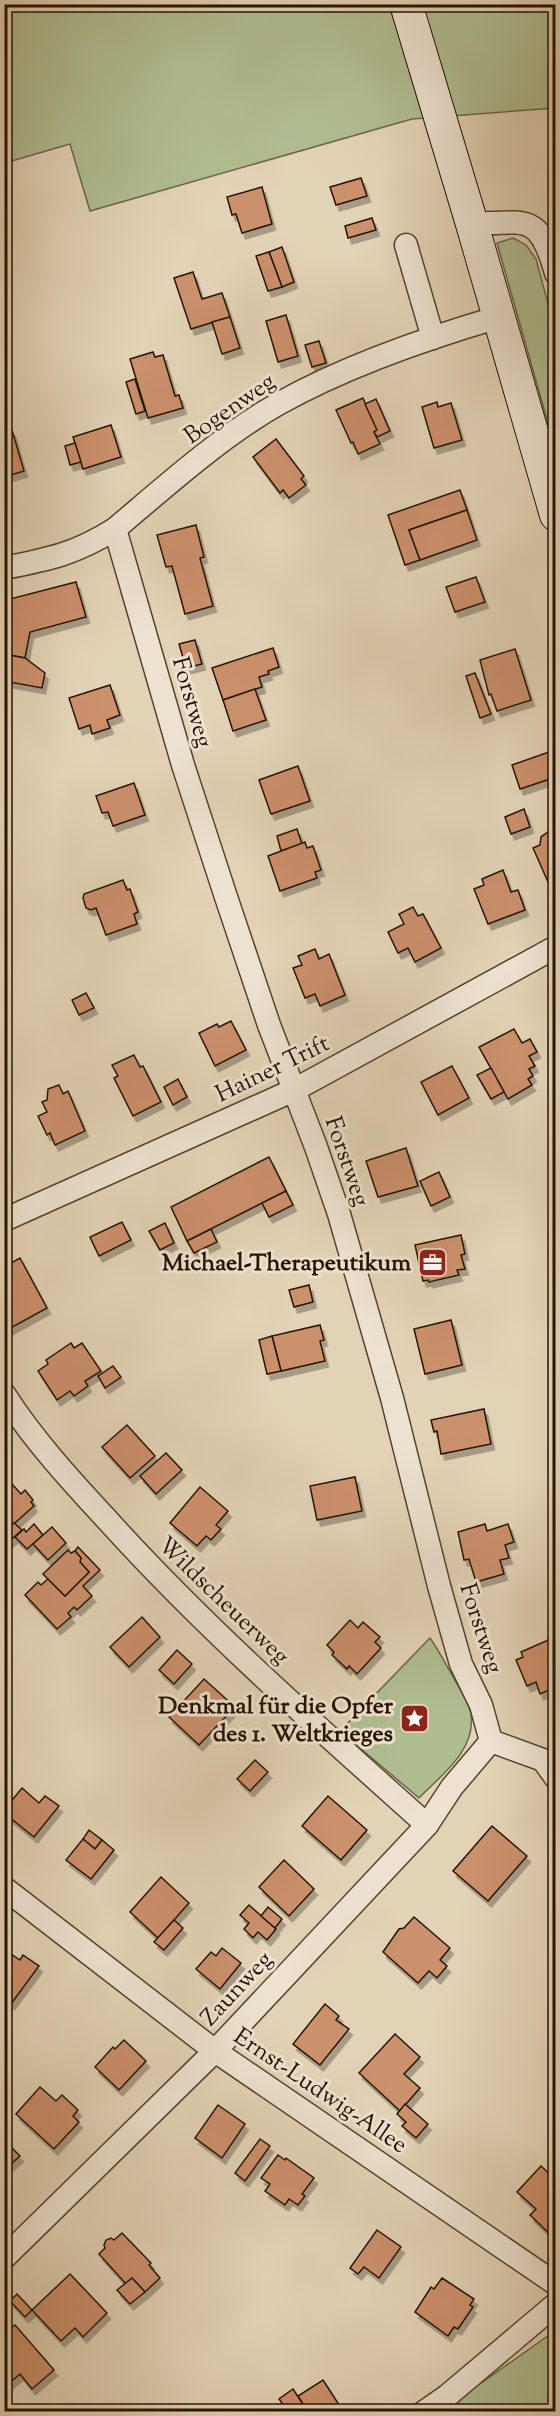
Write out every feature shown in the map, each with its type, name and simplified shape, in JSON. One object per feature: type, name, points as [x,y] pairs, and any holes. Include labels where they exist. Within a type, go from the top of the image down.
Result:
[{"type":"main road","points":[[406,4],[555,515]]},
{"type":"street","points":[[472,224],[525,222],[533,226],[542,234],[548,246],[555,273]]},
{"type":"street","points":[[406,244],[433,338]]},
{"type":"street","name":"Bogenweg","points":[[4,568],[62,556],[94,542],[115,529],[243,426],[278,404],[348,371],[433,338],[499,318]]},
{"type":"street","name":"Forstweg","points":[[115,529],[183,765],[265,1014],[339,1214],[392,1398],[458,1653],[481,1705],[491,1741]]},
{"type":"street","name":"Hainer Trift","points":[[4,1220],[294,1090],[555,947]]},
{"type":"street","name":"Wildscheuerweg","points":[[4,1394],[48,1454],[161,1579],[233,1649],[427,1825]]},
{"type":"street","points":[[491,1741],[551,1765]]},
{"type":"street","name":"Zaunweg","points":[[4,2258],[215,2051],[427,1825],[452,1787],[491,1741]]},
{"type":"street","name":"Ernst-Ludwig-Allee","points":[[4,1888],[215,2051],[555,2284]]},
{"type":"street","points":[[424,2412],[447,2396],[555,2304]]},
{"type":"green space","points":[[5,5],[555,5],[555,108],[412,119],[90,211],[70,144],[5,163]]},
{"type":"green space","points":[[513,238],[526,245],[536,259],[555,330],[555,448],[497,243]]},
{"type":"green space","points":[[430,1638],[467,1702],[471,1715],[471,1728],[468,1740],[455,1762],[419,1798],[340,1731]]},
{"type":"green space","points":[[555,2331],[555,2411],[440,2412]]},
{"type":"building","points":[[361,178],[367,196],[336,205],[330,187]]},
{"type":"building","points":[[262,187],[272,224],[242,233],[236,214],[232,215],[227,197]]},
{"type":"building","points":[[372,218],[376,230],[348,238],[345,226]]},
{"type":"building","points":[[282,247],[294,282],[282,287],[269,252]]},
{"type":"building","points":[[269,252],[282,287],[268,291],[256,256]]},
{"type":"building","points":[[193,272],[202,299],[222,293],[230,317],[191,329],[174,278]]},
{"type":"building","points":[[286,315],[298,356],[278,362],[266,321]]},
{"type":"building","points":[[230,317],[240,348],[222,354],[212,322]]},
{"type":"building","points":[[319,341],[326,363],[312,367],[305,345]]},
{"type":"building","points":[[153,352],[155,357],[163,355],[175,396],[179,395],[183,408],[148,418],[130,359]]},
{"type":"building","points":[[135,379],[145,411],[136,414],[126,382]]},
{"type":"building","points":[[363,398],[377,430],[374,432],[380,444],[358,454],[336,410]]},
{"type":"building","points":[[376,399],[390,431],[377,437],[374,432],[377,430],[365,404]]},
{"type":"building","points":[[437,402],[438,407],[451,403],[462,440],[434,448],[422,407]]},
{"type":"building","points":[[111,425],[121,457],[83,469],[73,437]]},
{"type":"building","points":[[12,430],[24,471],[4,477],[4,433]]},
{"type":"building","points":[[276,439],[304,476],[301,479],[306,485],[289,498],[283,490],[280,493],[253,457]]},
{"type":"building","points":[[75,443],[81,462],[70,465],[65,446]]},
{"type":"building","points":[[460,490],[467,510],[409,530],[420,560],[405,565],[388,515]]},
{"type":"building","points":[[467,510],[477,540],[420,560],[409,530]]},
{"type":"building","points":[[196,525],[204,557],[200,558],[213,606],[185,614],[172,566],[166,567],[157,535]]},
{"type":"building","points":[[476,577],[485,602],[455,612],[446,587]]},
{"type":"building","points":[[76,582],[86,617],[30,632],[25,658],[4,654],[6,600]]},
{"type":"building","points":[[195,640],[202,664],[186,668],[179,644]]},
{"type":"building","points":[[273,648],[279,667],[259,677],[262,687],[223,700],[212,668]]},
{"type":"building","points":[[515,649],[531,700],[497,711],[491,694],[489,695],[480,660]]},
{"type":"building","points":[[4,654],[25,658],[45,673],[42,688],[4,681]]},
{"type":"building","points":[[475,673],[491,714],[480,718],[466,676]]},
{"type":"building","points":[[110,685],[120,715],[107,720],[110,728],[92,734],[90,725],[79,729],[69,698]]},
{"type":"building","points":[[255,689],[266,720],[233,731],[223,700]]},
{"type":"building","points":[[549,752],[556,777],[520,789],[512,765]]},
{"type":"building","points":[[298,766],[310,801],[271,814],[259,780]]},
{"type":"building","points":[[134,783],[145,815],[113,826],[108,812],[102,813],[96,796]]},
{"type":"building","points":[[524,809],[530,827],[511,834],[505,817]]},
{"type":"building","points":[[297,829],[302,844],[281,851],[277,836]]},
{"type":"building","points":[[552,829],[556,830],[556,878],[548,882],[533,848],[540,845],[541,837]]},
{"type":"building","points":[[305,842],[307,848],[313,846],[321,870],[315,872],[317,878],[280,891],[268,856]]},
{"type":"building","points":[[503,870],[511,892],[518,890],[525,910],[488,924],[474,889],[484,885],[482,879]]},
{"type":"building","points":[[123,880],[127,890],[130,889],[138,912],[134,914],[137,924],[106,935],[96,908],[91,910],[86,908],[84,894]]},
{"type":"building","points":[[413,907],[418,916],[423,914],[441,948],[415,962],[408,948],[398,953],[388,932],[404,924],[399,914]]},
{"type":"building","points":[[315,949],[319,959],[329,954],[345,995],[320,1006],[315,994],[305,998],[293,968],[302,965],[298,956]]},
{"type":"building","points":[[86,993],[94,1008],[79,1015],[72,1000]]},
{"type":"building","points":[[231,1021],[246,1050],[215,1066],[199,1033],[217,1024],[219,1027]]},
{"type":"building","points":[[514,1029],[522,1043],[530,1039],[537,1052],[529,1056],[535,1066],[529,1069],[533,1076],[528,1079],[532,1085],[508,1099],[479,1047]]},
{"type":"building","points":[[134,1055],[140,1067],[143,1066],[161,1102],[133,1116],[114,1078],[118,1076],[112,1065]]},
{"type":"building","points":[[452,1066],[469,1098],[438,1115],[421,1082]]},
{"type":"building","points":[[491,1068],[504,1092],[491,1099],[477,1075]]},
{"type":"building","points":[[178,1079],[187,1097],[173,1105],[164,1087]]},
{"type":"building","points":[[59,1085],[63,1094],[68,1091],[85,1131],[55,1145],[50,1133],[47,1135],[38,1116],[47,1112],[42,1102],[47,1100],[48,1089]]},
{"type":"building","points":[[406,1148],[418,1186],[378,1197],[366,1161]]},
{"type":"building","points":[[269,1157],[286,1191],[187,1241],[171,1207]]},
{"type":"building","points":[[439,1172],[450,1197],[431,1206],[420,1181]]},
{"type":"building","points":[[286,1191],[293,1205],[269,1217],[262,1203]]},
{"type":"building","points":[[122,1222],[131,1240],[99,1256],[90,1237]]},
{"type":"building","points":[[165,1223],[174,1243],[160,1250],[149,1231]]},
{"type":"building","points":[[211,1229],[217,1242],[194,1253],[187,1241]]},
{"type":"building","points":[[461,1235],[465,1254],[461,1255],[465,1269],[457,1270],[459,1275],[429,1282],[428,1280],[423,1281],[415,1245]]},
{"type":"building","points":[[20,1258],[47,1308],[7,1330],[4,1325],[4,1267]]},
{"type":"building","points":[[309,1285],[313,1302],[294,1307],[289,1290]]},
{"type":"building","points":[[451,1320],[462,1365],[425,1374],[414,1329]]},
{"type":"building","points":[[320,1325],[324,1340],[320,1341],[325,1361],[281,1371],[272,1336]]},
{"type":"building","points":[[272,1336],[281,1371],[267,1374],[259,1340]]},
{"type":"building","points":[[71,1343],[74,1348],[82,1343],[101,1371],[85,1381],[88,1386],[74,1396],[70,1391],[57,1400],[38,1371],[48,1364],[46,1360]]},
{"type":"building","points":[[113,1366],[121,1377],[105,1388],[98,1376]]},
{"type":"building","points":[[484,1409],[491,1444],[441,1454],[437,1431],[434,1432],[431,1420]]},
{"type":"building","points":[[127,1425],[155,1456],[130,1478],[102,1447]]},
{"type":"building","points":[[166,1453],[182,1470],[156,1494],[140,1476]]},
{"type":"building","points":[[355,1477],[362,1511],[317,1520],[310,1486]]},
{"type":"building","points":[[12,1484],[21,1494],[25,1490],[33,1500],[31,1502],[34,1506],[8,1529],[4,1525],[4,1490]]},
{"type":"building","points":[[200,1487],[228,1511],[216,1525],[221,1529],[211,1540],[206,1536],[197,1546],[170,1523]]},
{"type":"building","points":[[14,1523],[22,1530],[4,1546],[4,1525],[8,1529]]},
{"type":"building","points":[[34,1524],[43,1535],[27,1549],[15,1537],[24,1529],[26,1532]]},
{"type":"building","points":[[485,1524],[487,1531],[508,1524],[514,1542],[505,1545],[509,1558],[500,1560],[504,1574],[476,1582],[469,1559],[464,1560],[458,1532]]},
{"type":"building","points":[[52,1527],[66,1543],[48,1560],[33,1544]]},
{"type":"building","points":[[78,1547],[100,1570],[83,1586],[92,1596],[77,1610],[74,1607],[68,1613],[71,1617],[57,1629],[25,1595],[38,1582],[41,1585],[48,1579],[65,1596],[89,1572],[80,1562],[81,1558],[75,1551]]},
{"type":"building","points":[[68,1550],[71,1553],[75,1551],[81,1558],[80,1562],[89,1572],[65,1596],[43,1574]]},
{"type":"building","points":[[142,1617],[160,1637],[129,1667],[110,1647]]},
{"type":"building","points":[[350,1620],[358,1628],[363,1622],[380,1637],[375,1642],[381,1648],[357,1674],[349,1666],[347,1669],[332,1655],[334,1652],[327,1645]]},
{"type":"building","points":[[553,1638],[556,1645],[556,1687],[540,1694],[536,1682],[527,1686],[516,1660],[523,1657],[521,1652]]},
{"type":"building","points":[[177,1650],[192,1664],[174,1684],[159,1670]]},
{"type":"building","points":[[204,1679],[235,1707],[199,1745],[169,1717]]},
{"type":"building","points":[[255,1760],[268,1772],[250,1791],[237,1779]]},
{"type":"building","points":[[22,1788],[39,1803],[45,1796],[59,1806],[34,1837],[4,1813]]},
{"type":"building","points":[[328,1796],[367,1830],[341,1860],[302,1826]]},
{"type":"building","points":[[492,1826],[527,1856],[488,1901],[453,1871]]},
{"type":"building","points":[[89,1830],[102,1840],[95,1849],[83,1839]]},
{"type":"building","points":[[83,1839],[95,1849],[102,1840],[114,1850],[91,1879],[66,1860]]},
{"type":"building","points":[[284,1860],[314,1889],[289,1916],[259,1887]]},
{"type":"building","points":[[161,1877],[189,1903],[158,1938],[130,1912]]},
{"type":"building","points":[[249,1905],[276,1929],[267,1940],[258,1932],[253,1938],[244,1929],[249,1923],[240,1915]]},
{"type":"building","points":[[268,1907],[282,1919],[275,1928],[261,1916]]},
{"type":"building","points":[[414,1917],[450,1948],[440,1960],[447,1966],[437,1978],[429,1971],[418,1983],[383,1952],[399,1929],[404,1928]]},
{"type":"building","points":[[174,1920],[183,1928],[164,1950],[154,1942]]},
{"type":"building","points":[[222,1948],[241,1963],[220,1989],[196,1969],[211,1952],[216,1956]]},
{"type":"building","points":[[5,1950],[20,1960],[23,1955],[39,1966],[11,2004],[4,1999]]},
{"type":"building","points":[[325,2004],[339,2016],[336,2020],[349,2029],[320,2065],[293,2044]]},
{"type":"building","points":[[395,2034],[420,2057],[404,2074],[420,2088],[400,2111],[359,2073]]},
{"type":"building","points":[[124,2040],[146,2061],[119,2090],[95,2067],[113,2047],[115,2049]]},
{"type":"building","points":[[40,2087],[56,2101],[62,2095],[78,2110],[73,2116],[79,2122],[54,2149],[16,2114]]},
{"type":"building","points":[[405,2104],[428,2124],[416,2138],[402,2126],[406,2122],[397,2114]]},
{"type":"building","points":[[218,2105],[245,2124],[222,2158],[195,2138]]},
{"type":"building","points":[[260,2139],[270,2146],[245,2181],[235,2173]]},
{"type":"building","points":[[4,2140],[20,2156],[4,2170]]},
{"type":"building","points":[[278,2155],[314,2178],[302,2194],[305,2196],[298,2205],[289,2199],[285,2205],[265,2191],[270,2184],[261,2178]]},
{"type":"building","points":[[541,2166],[556,2180],[555,2239],[530,2215],[536,2209],[517,2192]]},
{"type":"building","points":[[377,2230],[401,2247],[379,2278],[364,2267],[358,2274],[350,2268]]},
{"type":"building","points":[[122,2233],[151,2263],[149,2265],[160,2278],[145,2292],[132,2278],[126,2284],[99,2254],[105,2248],[106,2240],[111,2238],[114,2240]]},
{"type":"building","points":[[70,2274],[107,2313],[83,2337],[75,2328],[61,2341],[32,2310]]},
{"type":"building","points":[[132,2278],[145,2292],[130,2304],[117,2290]]},
{"type":"building","points":[[442,2278],[474,2299],[470,2305],[473,2307],[458,2329],[454,2327],[448,2336],[415,2312],[431,2287],[434,2289]]},
{"type":"building","points":[[17,2294],[32,2310],[25,2317],[10,2301]]},
{"type":"building","points":[[15,2325],[54,2370],[32,2389],[20,2374],[7,2385],[4,2383],[4,2333]]},
{"type":"building","points":[[323,2380],[342,2412],[308,2412],[298,2396]]},
{"type":"building","points":[[293,2389],[308,2412],[270,2412],[282,2403],[279,2399]]},
{"type":"place","name":"Michael-Therapeutikum","points":[[432,1262]]},
{"type":"place","name":"Denkmal für die Opfer des 1. Weltkrieges","points":[[414,1719]]}]
